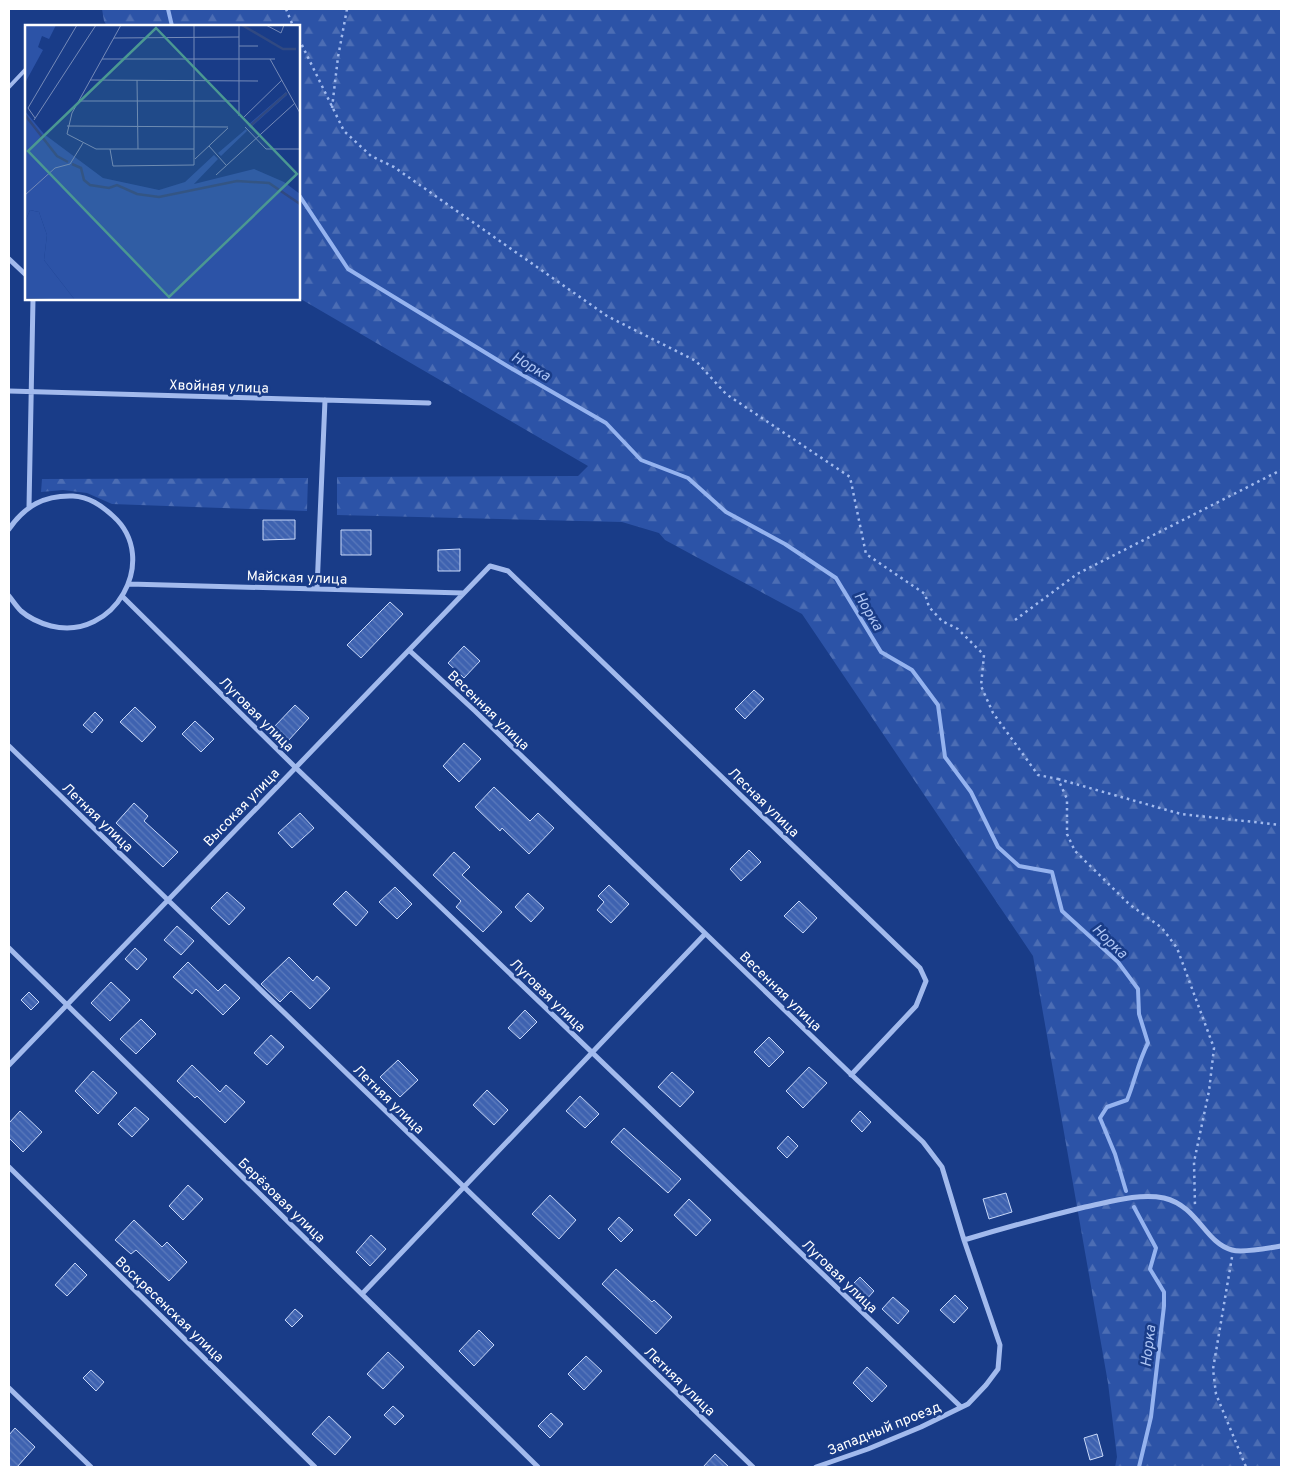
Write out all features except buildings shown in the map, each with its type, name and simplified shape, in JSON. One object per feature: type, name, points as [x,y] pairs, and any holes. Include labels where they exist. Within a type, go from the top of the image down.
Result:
[{"type":"street","points":[[9,259],[25,274]]},
{"type":"street","points":[[29,507],[34,300]]},
{"type":"street","name":"Хвойная улица","points":[[9,391],[430,403]]},
{"type":"street","points":[[317,589],[325,400]]},
{"type":"street","points":[[9,529],[19,515],[37,502],[58,496],[81,497],[101,505],[118,520],[129,540],[133,562],[129,584],[118,604],[102,618],[82,627],[60,628],[40,623],[22,612],[9,596]]},
{"type":"street","name":"Высокая улица","points":[[9,1065],[490,566]]},
{"type":"street","name":"Лесная улица","points":[[490,566],[508,571],[920,968],[926,981],[916,1006],[851,1075]]},
{"type":"street","name":"Майская улица","points":[[129,584],[464,593]]},
{"type":"street","name":"Луговая улица","points":[[122,596],[295,767],[961,1408]]},
{"type":"street","name":"Весенняя улица","points":[[410,651],[475,711],[851,1075],[923,1142],[942,1167],[964,1240],[1000,1344],[998,1368],[986,1386],[968,1404],[961,1408]]},
{"type":"street","name":"Летняя улица","points":[[9,746],[753,1467]]},
{"type":"street","points":[[362,1294],[705,934]]},
{"type":"street","name":"Берёзовая улица","points":[[9,948],[538,1467]]},
{"type":"street","name":"Воскресенская улица","points":[[9,1167],[315,1467]]},
{"type":"street","points":[[964,1240],[1029,1220],[1140,1197],[1164,1198],[1180,1204],[1196,1217],[1209,1234],[1221,1245],[1233,1251],[1281,1246]]},
{"type":"street","points":[[9,1388],[91,1467]]},
{"type":"street","name":"Западный проезд","points":[[816,1467],[868,1449],[961,1408]]},
{"type":"lane","points":[[9,87],[25,70]]},
{"type":"path","points":[[286,9],[293,25]]},
{"type":"path","points":[[332,109],[338,57],[347,9]]},
{"type":"path","points":[[300,41],[344,131],[371,156],[394,167],[607,316],[696,361],[726,394],[850,476],[866,554],[925,594],[929,606],[942,621],[958,629],[984,654],[981,686],[993,713],[1038,775],[1181,814],[1281,825]]},
{"type":"path","points":[[1015,620],[1077,574],[1281,470]]},
{"type":"path","points":[[1058,779],[1068,799],[1067,834],[1075,851],[1129,904],[1162,928],[1177,948],[1214,1048],[1209,1092],[1194,1162],[1196,1217]]},
{"type":"path","points":[[1233,1251],[1213,1369],[1216,1394],[1246,1467]]},
{"type":"green space","points":[[102,9],[1281,9],[1281,1467],[1115,1467],[1117,1457],[1108,1383],[1033,956],[802,614],[665,540],[659,533],[622,522],[337,515],[337,477],[578,476],[588,466],[300,299],[300,25],[106,25]]},
{"type":"green space","points":[[308,478],[307,511],[112,504],[87,493],[63,490],[41,492],[42,479]]},
{"type":"waterway","name":"Норка","points":[[168,9],[172,25]]},
{"type":"waterway","name":"Норка","points":[[300,197],[348,269],[509,367],[606,423],[641,460],[688,478],[726,512],[785,544],[836,578],[881,652],[912,670],[938,705],[945,757],[971,792],[998,847],[1019,866],[1052,872],[1062,911],[1118,962],[1138,989],[1139,1014],[1148,1043],[1127,1100],[1107,1107],[1100,1118],[1115,1154],[1126,1191]]},
{"type":"waterway","name":"Норка","points":[[1134,1207],[1156,1248],[1150,1269],[1164,1292],[1151,1417],[1139,1467]]}]
